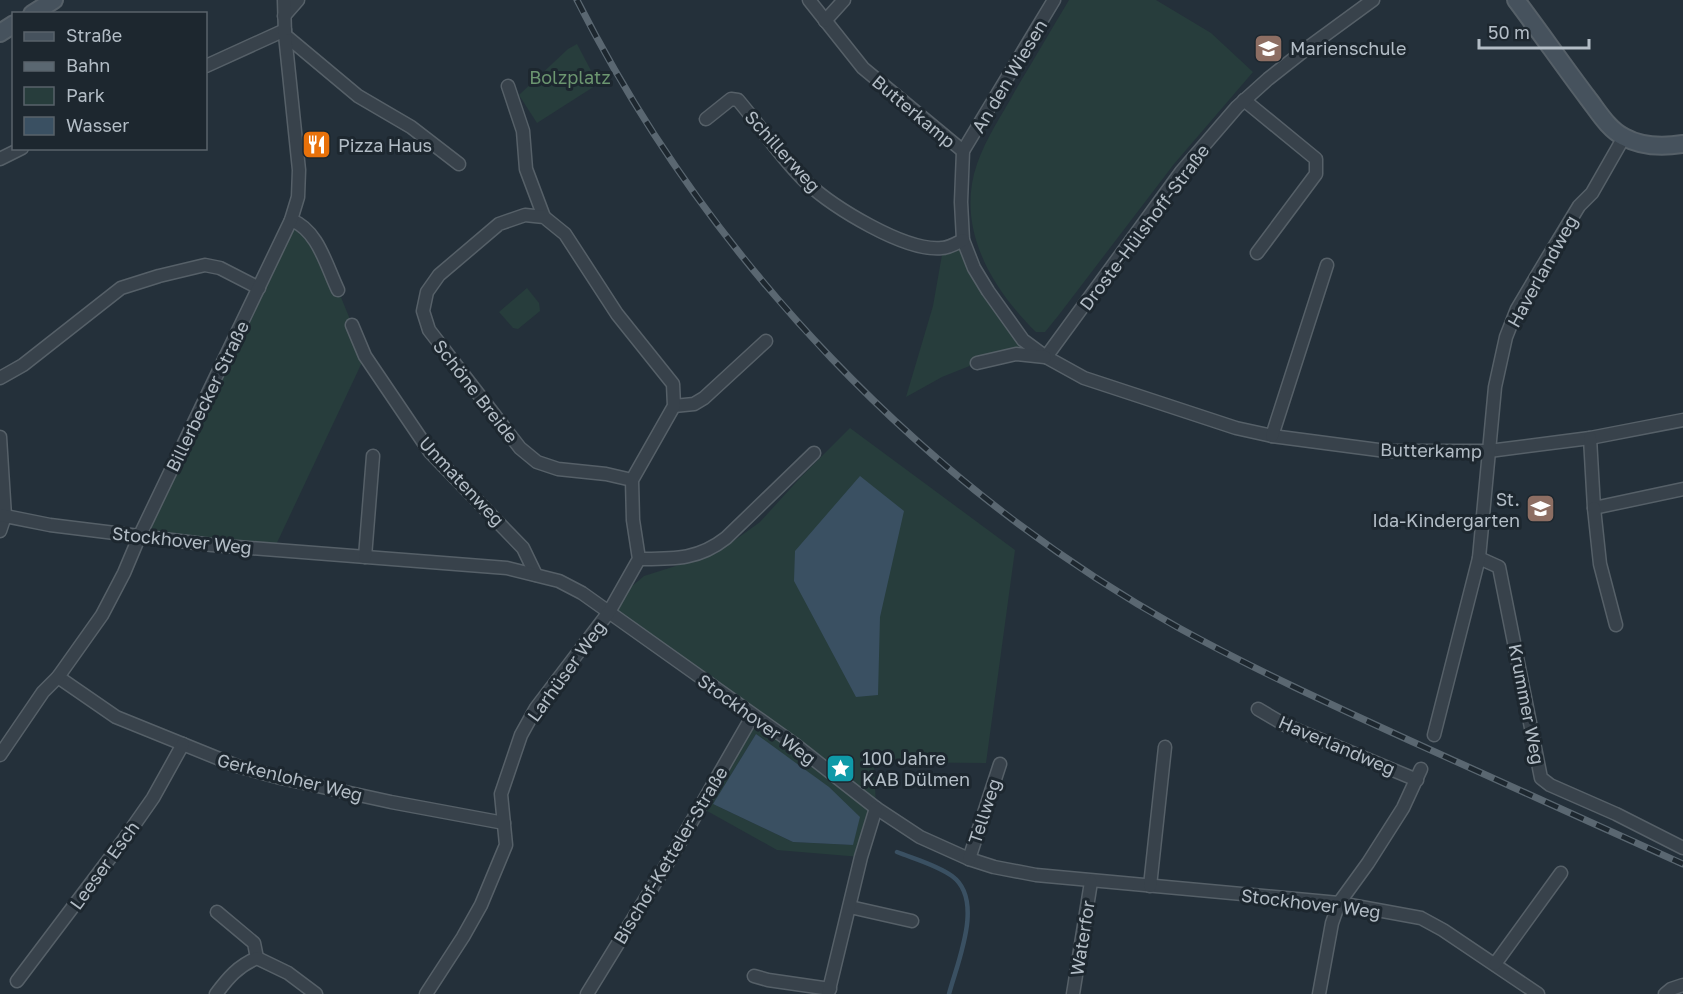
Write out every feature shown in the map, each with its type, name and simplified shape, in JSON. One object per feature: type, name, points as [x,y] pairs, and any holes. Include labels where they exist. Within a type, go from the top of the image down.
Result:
[{"type":"street","points":[[35,12],[54,0]]},
{"type":"street","name":"Billerbecker Straße","points":[[0,755],[43,692],[58,677],[102,615],[291,220],[298,197],[299,170],[285,32],[284,0]]},
{"type":"street","points":[[284,16],[298,0]]},
{"type":"street","name":"Butterkamp","points":[[809,0],[863,68],[963,151],[961,202],[963,240],[974,268],[1023,340],[1046,357],[1084,378],[1236,428],[1272,436],[1386,451],[1489,451],[1590,438],[1683,420]]},
{"type":"street","points":[[825,21],[844,0]]},
{"type":"street","name":"An den Wiesen","points":[[963,151],[1054,0]]},
{"type":"street","name":"Droste-Hülshoff-Straße","points":[[1046,357],[1181,172],[1244,100],[1306,49],[1373,0]]},
{"type":"street","points":[[1516,0],[1609,125],[1624,137],[1643,144],[1667,146],[1683,144]]},
{"type":"street","points":[[207,66],[285,32],[358,96],[411,128],[459,164]]},
{"type":"street","points":[[508,86],[523,132],[526,169],[544,217],[565,234],[617,314],[646,354],[673,384],[674,406],[632,480],[633,520],[639,559],[609,612]]},
{"type":"street","name":"Schillerweg","points":[[706,119],[731,99],[738,100],[805,181],[845,210],[870,225],[916,245],[943,249],[963,240]]},
{"type":"street","points":[[1244,100],[1316,159],[1316,174],[1257,253]]},
{"type":"street","name":"Haverlandweg","points":[[1434,735],[1479,558],[1495,387],[1506,337],[1517,309],[1579,206],[1592,193],[1624,137]]},
{"type":"street","points":[[0,159],[18,150]]},
{"type":"street","name":"Schöne Breide","points":[[544,217],[525,215],[499,224],[439,275],[427,292],[423,310],[429,330],[520,448],[537,462],[558,469],[606,474],[632,480]]},
{"type":"street","points":[[291,220],[301,224],[312,234],[338,290]]},
{"type":"street","points":[[0,378],[23,365],[121,288],[205,265],[220,268],[258,288]]},
{"type":"street","points":[[1272,436],[1327,265]]},
{"type":"street","name":"Unmatenweg","points":[[352,325],[365,356],[429,452],[523,548],[536,575]]},
{"type":"street","points":[[674,406],[694,404],[704,398],[766,341]]},
{"type":"street","name":"Butterkamp","points":[[977,363],[1016,354],[1046,357]]},
{"type":"street","points":[[0,437],[4,481],[0,531]]},
{"type":"street","points":[[1590,438],[1600,564],[1616,624]]},
{"type":"street","points":[[639,559],[694,556],[713,548],[813,453]]},
{"type":"street","points":[[365,557],[373,456]]},
{"type":"street","points":[[1594,508],[1683,489]]},
{"type":"street","name":"Stockhover Weg","points":[[3,515],[50,525],[212,545],[507,568],[559,581],[582,593],[793,743],[876,808],[920,837],[969,859],[994,867],[1091,882],[1339,903],[1421,918],[1443,930],[1538,994]]},
{"type":"street","name":"Krummer Weg","points":[[1479,558],[1499,567],[1541,778],[1550,785],[1616,814],[1683,848]]},
{"type":"street","name":"Larhüser Weg","points":[[426,994],[481,905],[506,845],[501,794],[521,735],[536,708],[609,612]]},
{"type":"street","name":"Gerkenloher Weg","points":[[58,677],[116,717],[228,763],[281,778],[391,802],[504,823]]},
{"type":"street","name":"Haverlandweg","points":[[1258,710],[1285,725],[1419,774],[1397,817],[1339,903],[1332,923],[1318,994]]},
{"type":"street","name":"Bischof-Ketteler-Straße","points":[[587,994],[676,849],[753,715]]},
{"type":"street","name":"Leeser Esch","points":[[17,981],[125,838],[153,798],[183,744]]},
{"type":"street","points":[[1150,886],[1165,747]]},
{"type":"street","name":"Tellweg","points":[[969,859],[1000,764]]},
{"type":"street","points":[[754,976],[829,992],[861,857],[876,808]]},
{"type":"street","points":[[1495,964],[1561,873]]},
{"type":"street","name":"Waterfor","points":[[1073,994],[1091,882]]},
{"type":"street","points":[[850,907],[912,921]]},
{"type":"street","points":[[217,912],[254,943],[257,958]]},
{"type":"street","points":[[216,994],[229,976],[243,964],[257,958],[288,973],[316,994]]},
{"type":"street","points":[[1665,994],[1683,985]]},
{"type":"green space","points":[[1069,0],[1156,0],[1211,33],[1253,72],[1174,164],[1045,332],[1036,332],[1005,297],[982,256],[974,234],[971,188],[977,164],[990,136]]},
{"type":"green space","name":"Bolzplatz","points":[[577,44],[598,84],[537,123],[519,95],[568,49]]},
{"type":"green space","points":[[291,220],[301,224],[338,290],[365,356],[274,549],[140,535]]},
{"type":"green space","points":[[963,240],[988,291],[1046,357],[977,363],[942,377],[906,397],[933,306],[943,249]]},
{"type":"green space","points":[[527,288],[539,303],[540,311],[518,329],[513,328],[499,312]]},
{"type":"green space","points":[[850,428],[1015,550],[986,763],[874,762],[876,808],[861,857],[777,850],[700,807],[753,715],[609,612],[625,592],[644,576],[717,553],[760,522]],"holes":[[[756,734],[853,845],[793,842],[713,804]]]},
{"type":"water","points":[[860,476],[904,511],[880,617],[878,695],[856,697],[794,581],[795,551]]},
{"type":"water","points":[[756,734],[829,787],[860,817],[853,845],[793,842],[713,804]]},
{"type":"waterway","points":[[897,852],[926,862],[952,876],[962,887],[967,900],[966,932],[949,994]]},
{"type":"railway","points":[[577,0],[630,96],[691,188],[758,276],[832,358],[911,435],[996,506],[1085,571],[1179,628],[1354,715],[1683,864]]},
{"type":"place","name":"Marienschule","points":[[1269,48]]},
{"type":"place","name":"Pizza Haus","points":[[317,145]]},
{"type":"place","name":"St. Ida-Kindergarten","points":[[1541,509]]},
{"type":"place","name":"100 Jahre KAB Dülmen","points":[[841,768]]}]
